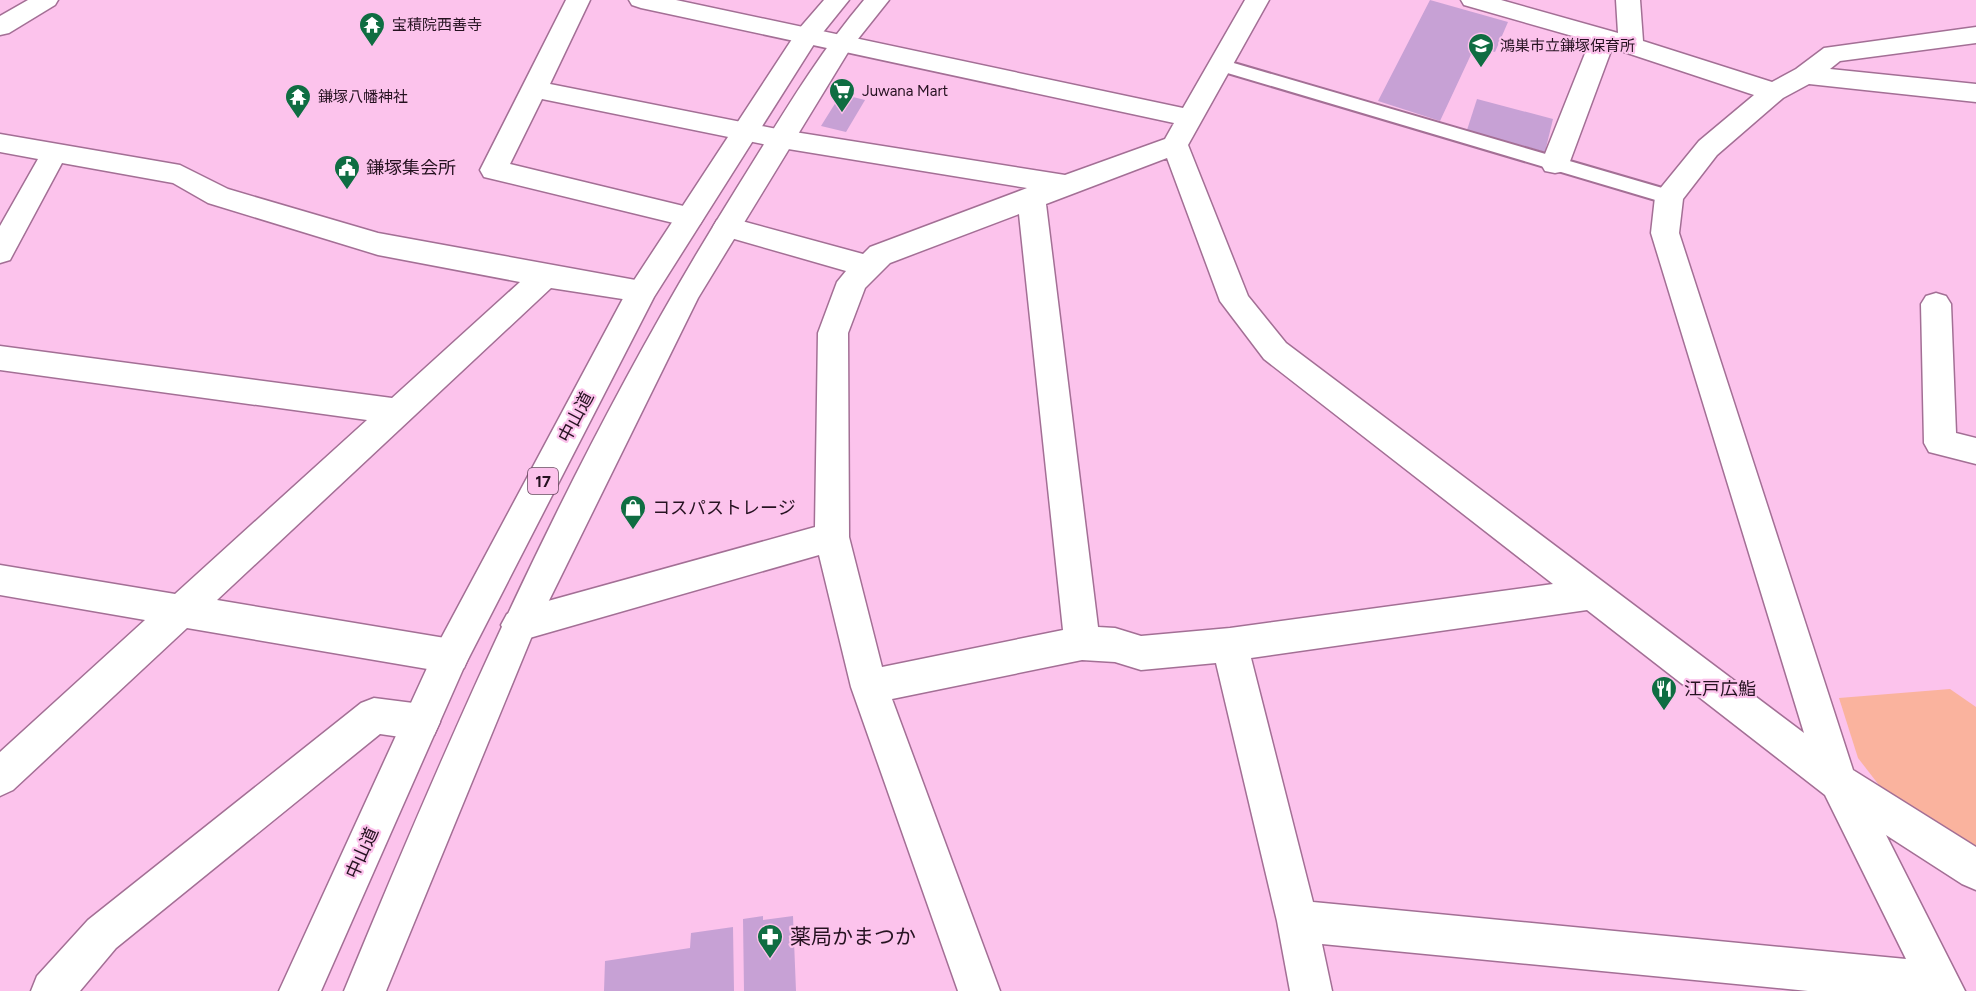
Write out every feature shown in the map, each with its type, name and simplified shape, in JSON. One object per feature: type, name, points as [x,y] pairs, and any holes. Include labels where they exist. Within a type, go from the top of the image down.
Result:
[{"type":"main road","points":[[0,27],[46,0]]},
{"type":"main road","points":[[578,0],[494,170],[690,217]]},
{"type":"main road","points":[[641,0],[840,44],[1182,132]]},
{"type":"main road","name":"中山道","points":[[300,991],[451,656],[642,291],[807,36],[837,0]]},
{"type":"main road","name":"17","points":[[364,991],[519,625],[686,294],[840,44],[877,0]]},
{"type":"main road","points":[[979,991],[869,687],[832,537],[833,333],[852,282],[880,255],[1065,184],[1182,132],[1257,0]]},
{"type":"main road","points":[[1473,0],[1631,45],[1774,92]]},
{"type":"main road","points":[[1628,0],[1631,45]]},
{"type":"main road","points":[[1942,987],[1838,782],[1665,233],[1669,197],[1708,148],[1774,92],[1805,75],[1833,54],[1976,35]]},
{"type":"main road","points":[[1555,164],[1604,37]]},
{"type":"main road","points":[[1805,75],[1976,93]]},
{"type":"main road","points":[[534,89],[782,139],[1065,184]]},
{"type":"main road","points":[[1182,132],[1234,301],[1275,351],[1838,782],[1976,870]]},
{"type":"main road","points":[[0,143],[180,175],[218,196],[378,244],[545,276],[642,291]]},
{"type":"main road","points":[[0,252],[55,152]]},
{"type":"main road","points":[[1031,197],[1082,643]]},
{"type":"main road","points":[[728,227],[868,266]]},
{"type":"main road","points":[[0,777],[545,276]]},
{"type":"main road","points":[[1936,304],[1940,443],[1976,451]]},
{"type":"main road","points":[[0,358],[396,411]]},
{"type":"main road","points":[[519,625],[832,537]]},
{"type":"main road","points":[[0,580],[451,656]]},
{"type":"main road","points":[[869,687],[1082,643],[1115,645],[1141,653],[1230,645],[1592,594]]},
{"type":"main road","points":[[1230,645],[1298,921],[1311,991]]},
{"type":"main road","points":[[52,991],[102,934],[374,717],[421,722]]},
{"type":"main road","points":[[1298,921],[1942,987]]},
{"type":"lane","points":[[1220,66],[1669,197]]},
{"type":"shaded area","points":[[1950,689],[1976,707],[1976,856],[1889,798],[1858,758],[1839,698]]},
{"type":"building","points":[[1430,0],[1508,22],[1495,52],[1475,46],[1440,121],[1378,101]]},
{"type":"building","points":[[841,94],[865,100],[846,132],[821,126]]},
{"type":"building","points":[[1477,99],[1553,119],[1545,152],[1467,130]]},
{"type":"building","points":[[763,916],[763,920],[793,916],[796,991],[744,991],[743,919]]},
{"type":"building","points":[[733,927],[734,991],[604,991],[605,961],[690,948],[691,933]]},
{"type":"place","name":"宝積院西善寺","points":[[372,48]]},
{"type":"place","name":"鴻巣市立鎌塚保育所","points":[[1481,69]]},
{"type":"place","name":"Juwana Mart","points":[[842,114]]},
{"type":"place","name":"鎌塚八幡神社","points":[[298,120]]},
{"type":"place","name":"鎌塚集会所","points":[[347,191]]},
{"type":"place","name":"コスパストレージ","points":[[633,531]]},
{"type":"place","name":"江戸広鮨","points":[[1664,712]]},
{"type":"place","name":"薬局かまつか","points":[[770,960]]}]
